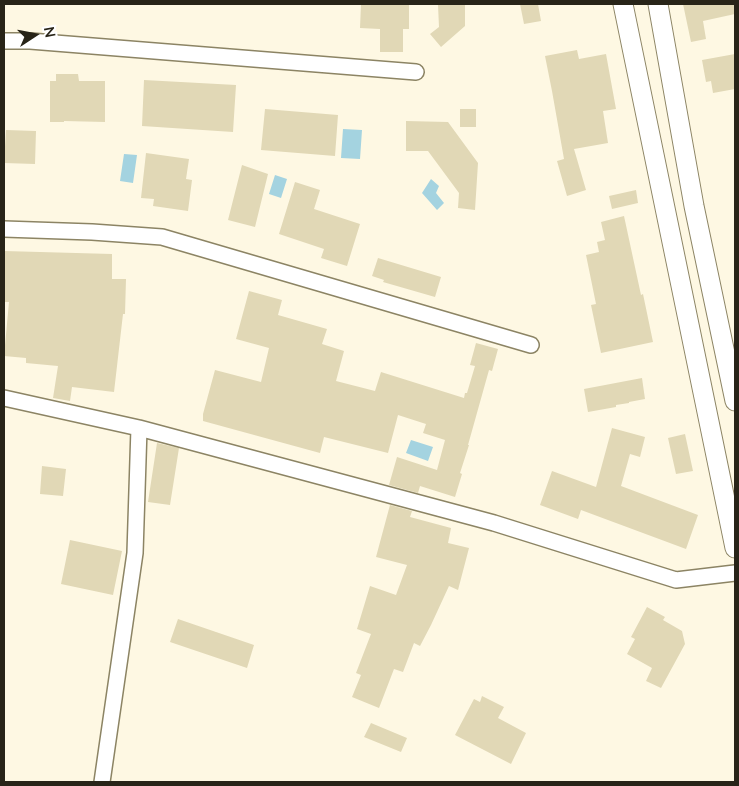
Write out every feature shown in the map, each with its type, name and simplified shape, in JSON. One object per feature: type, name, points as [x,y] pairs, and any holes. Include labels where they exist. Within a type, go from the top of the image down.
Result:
[{"type":"street","points":[[623,4],[735,548]]},
{"type":"street","points":[[658,4],[694,206],[735,401]]},
{"type":"street","points":[[4,41],[30,41],[416,72]]},
{"type":"street","points":[[4,229],[162,237],[531,345]]},
{"type":"street","points":[[4,398],[139,428],[494,523],[676,580],[735,573]]},
{"type":"street","points":[[102,782],[135,553],[139,428]]},
{"type":"water","points":[[343,129],[362,130],[360,159],[341,158]]},
{"type":"water","points":[[124,154],[137,155],[133,183],[120,181]]},
{"type":"water","points":[[275,175],[287,179],[281,198],[269,194]]},
{"type":"water","points":[[431,179],[439,186],[436,193],[444,203],[437,210],[422,193]]},
{"type":"water","points":[[411,440],[433,447],[428,461],[406,453]]},
{"type":"building","points":[[361,4],[409,4],[409,29],[403,29],[403,52],[380,52],[380,29],[360,28]]},
{"type":"building","points":[[520,4],[538,4],[541,21],[524,24]]},
{"type":"building","points":[[683,4],[735,4],[735,14],[703,21],[706,39],[691,42]]},
{"type":"building","points":[[438,5],[465,5],[465,26],[441,47],[430,34],[439,27]]},
{"type":"building","points":[[577,50],[579,59],[606,54],[616,109],[603,111],[608,143],[574,149],[586,190],[567,196],[557,161],[564,159],[545,56]]},
{"type":"building","points":[[735,54],[735,89],[713,93],[711,81],[706,82],[702,60]]},
{"type":"building","points":[[56,74],[78,74],[79,81],[105,81],[105,122],[50,122],[50,81],[56,81]]},
{"type":"building","points":[[144,80],[236,85],[233,132],[142,126]]},
{"type":"building","points":[[265,109],[338,115],[335,156],[261,150]]},
{"type":"building","points":[[460,109],[476,109],[476,127],[460,127]]},
{"type":"building","points":[[406,121],[448,122],[478,163],[475,210],[458,208],[459,193],[428,151],[406,151]]},
{"type":"building","points":[[6,130],[36,131],[35,164],[4,163]]},
{"type":"building","points":[[146,153],[189,159],[186,179],[192,180],[188,211],[153,206],[154,199],[141,198]]},
{"type":"building","points":[[242,165],[268,174],[255,227],[228,220]]},
{"type":"building","points":[[295,182],[320,190],[314,209],[360,224],[347,266],[321,258],[324,249],[279,234]]},
{"type":"building","points":[[636,190],[638,203],[612,209],[609,196]]},
{"type":"building","points":[[624,216],[653,342],[601,353],[591,305],[596,304],[586,255],[599,252],[597,242],[605,240],[601,222]]},
{"type":"building","points":[[4,251],[112,254],[112,279],[126,279],[125,314],[123,314],[114,392],[72,387],[70,401],[53,398],[58,366],[26,363],[26,358],[4,356],[9,302],[4,302]]},
{"type":"building","points":[[378,258],[441,277],[435,297],[383,282],[384,280],[372,276]]},
{"type":"building","points":[[249,291],[282,300],[278,315],[327,329],[322,344],[344,351],[336,381],[375,391],[381,372],[464,398],[475,366],[470,365],[476,343],[498,349],[492,371],[489,370],[455,497],[420,486],[418,493],[389,485],[397,457],[437,470],[445,440],[423,433],[426,424],[398,415],[388,453],[324,437],[320,453],[203,421],[203,414],[215,370],[261,382],[269,348],[236,339]]},
{"type":"building","points":[[642,378],[645,399],[588,412],[584,389]]},
{"type":"building","points":[[612,428],[645,437],[640,457],[630,454],[621,486],[698,515],[686,549],[581,510],[578,519],[540,505],[552,471],[596,487]]},
{"type":"building","points":[[685,434],[693,471],[676,474],[668,438]]},
{"type":"building","points":[[157,443],[179,448],[170,505],[148,502]]},
{"type":"building","points":[[42,466],[66,469],[63,496],[40,494]]},
{"type":"building","points":[[390,505],[412,511],[410,517],[451,528],[448,543],[469,548],[458,590],[449,586],[420,646],[414,643],[403,672],[394,669],[379,708],[352,697],[361,675],[356,673],[371,634],[357,629],[370,586],[396,595],[407,565],[376,557]]},
{"type":"building","points":[[70,540],[122,551],[113,595],[61,584]]},
{"type":"building","points":[[647,607],[665,617],[663,620],[682,631],[685,644],[661,688],[646,681],[652,668],[627,654],[635,639],[631,637]]},
{"type":"building","points":[[178,619],[254,645],[247,668],[170,642]]},
{"type":"building","points":[[482,696],[504,707],[498,718],[526,733],[511,764],[455,735],[474,699],[480,702]]},
{"type":"building","points":[[371,723],[407,738],[401,752],[364,737]]}]
